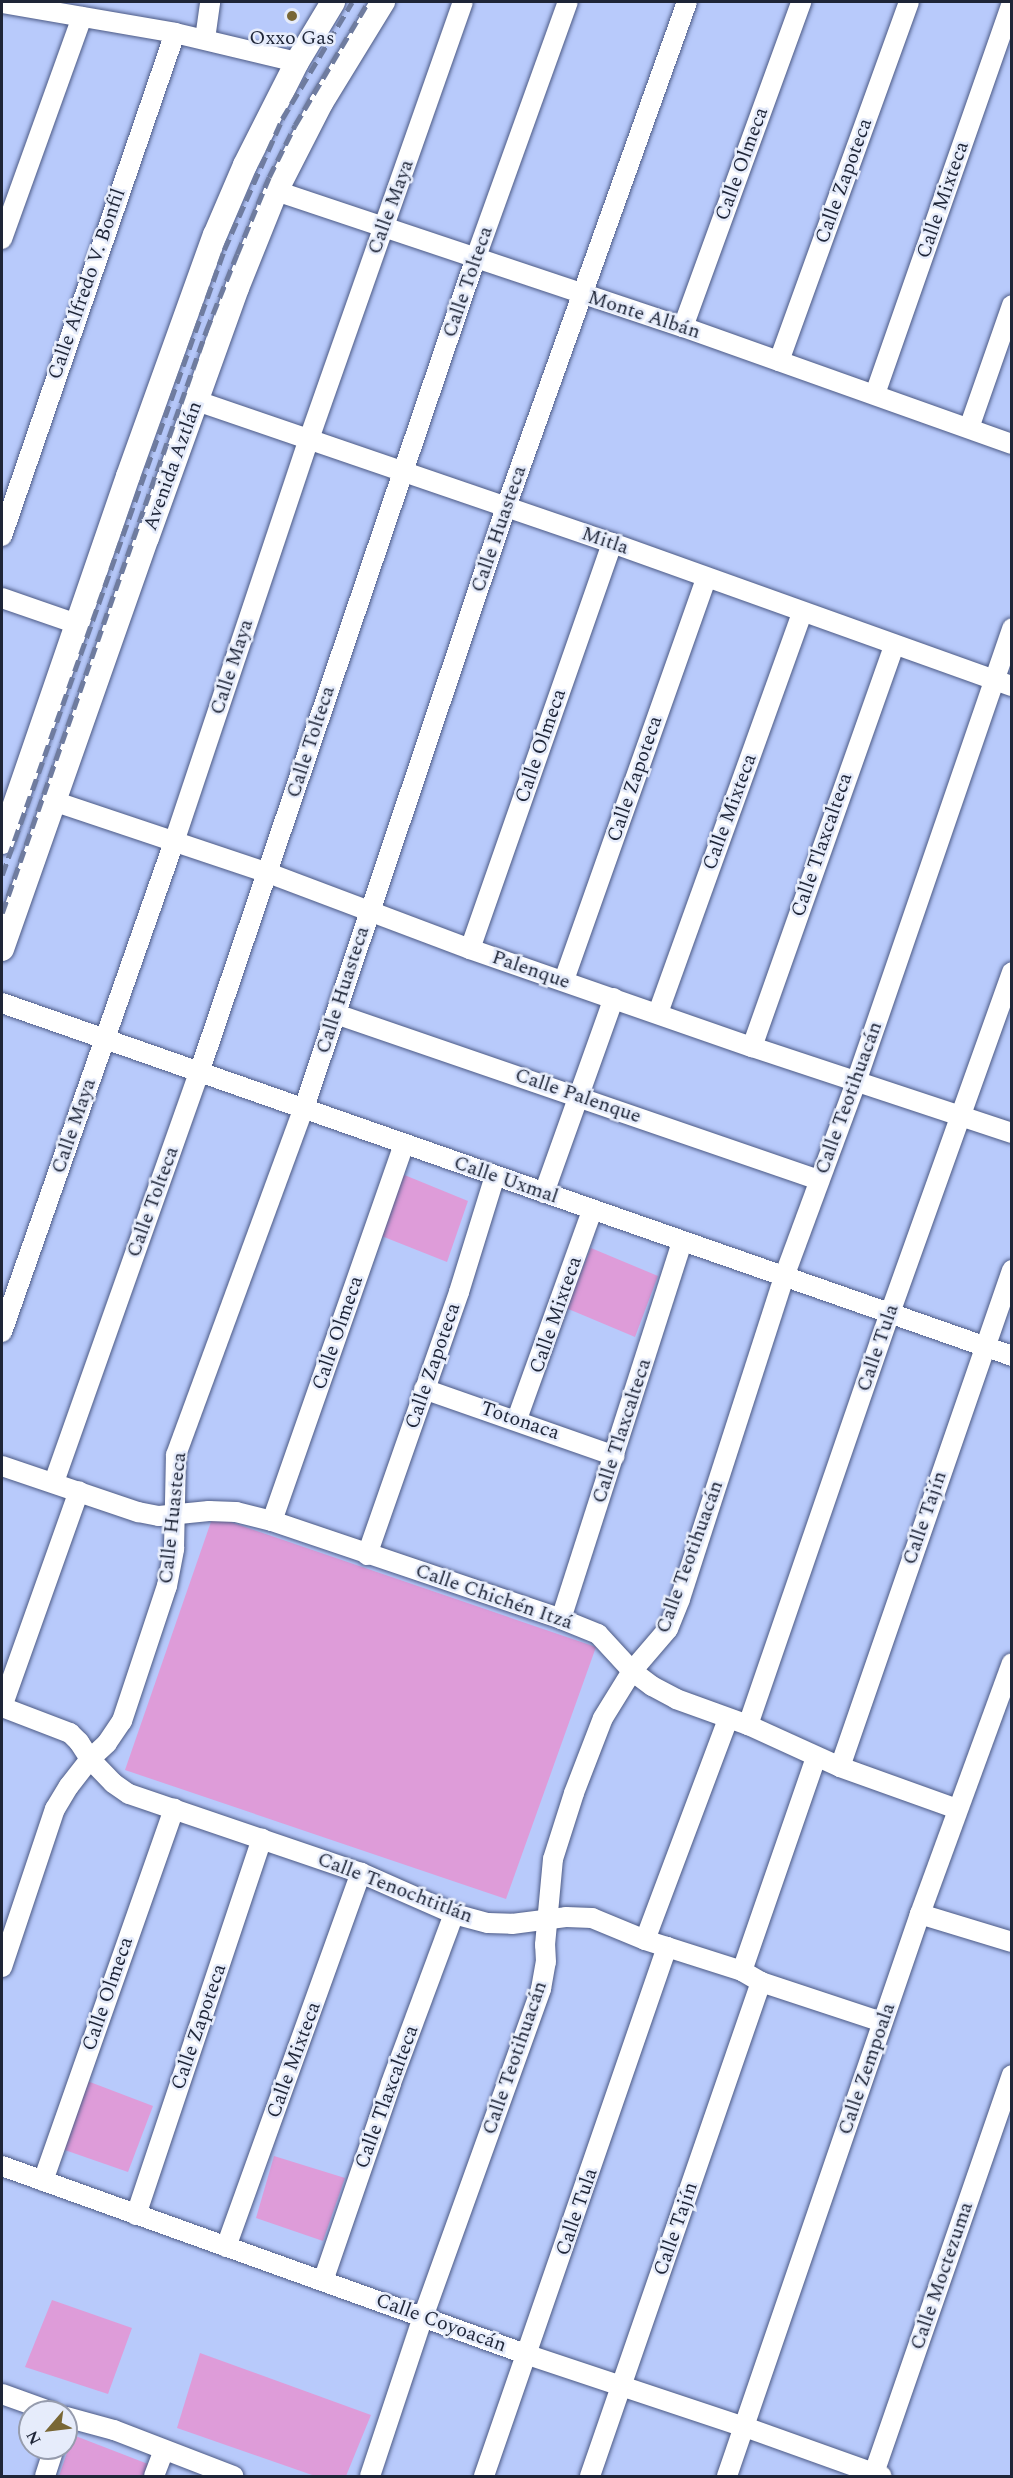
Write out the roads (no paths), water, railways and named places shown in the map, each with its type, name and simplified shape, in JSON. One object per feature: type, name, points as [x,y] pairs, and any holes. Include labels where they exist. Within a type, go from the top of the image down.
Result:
[{"type":"main road","name":"Avenida Aztlán","points":[[2,842],[128,476],[215,235],[245,165],[297,62],[333,2]]},
{"type":"main road","name":"Avenida Aztlán","points":[[2,949],[197,401],[276,191],[321,103],[383,2]]},
{"type":"street","points":[[205,39],[210,2]]},
{"type":"street","name":"Calle Maya","points":[[2,1332],[174,842],[309,439],[463,2]]},
{"type":"street","name":"Calle Tolteca","points":[[54,1482],[199,1073],[476,257],[568,2]]},
{"type":"street","name":"Calle Huasteca","points":[[2,1967],[55,1809],[90,1760],[107,1743],[122,1721],[167,1586],[174,1549],[176,1455],[304,1108],[506,507],[580,294],[687,2]]},
{"type":"street","name":"Calle Olmeca","points":[[683,327],[801,2]]},
{"type":"street","name":"Calle Zapoteca","points":[[779,361],[909,2]]},
{"type":"street","points":[[1005,2],[1011,6]]},
{"type":"street","points":[[2,3],[42,5],[82,16],[205,39],[297,62]]},
{"type":"street","name":"Calle Mixteca","points":[[875,394],[1011,6]]},
{"type":"street","points":[[2,239],[82,16]]},
{"type":"street","name":"Calle Alfredo V. Bonfil","points":[[2,536],[176,33]]},
{"type":"street","name":"Monte Albán","points":[[276,191],[683,327],[1011,444]]},
{"type":"street","points":[[969,428],[1011,305]]},
{"type":"street","name":"Mitla","points":[[197,401],[612,543],[1002,683]]},
{"type":"street","name":"Calle Olmeca","points":[[470,949],[612,543]]},
{"type":"street","name":"Calle Zapoteca","points":[[564,980],[706,578]]},
{"type":"street","points":[[2,598],[77,624]]},
{"type":"street","name":"Calle Mixteca","points":[[658,1013],[801,612]]},
{"type":"street","name":"Calle Teotihuacán","points":[[370,2476],[423,2317],[541,1989],[553,1859],[574,1793],[603,1718],[633,1671],[668,1629],[680,1599],[784,1277],[1002,683],[1011,628]]},
{"type":"street","name":"Calle Tlaxcalteca","points":[[752,1047],[894,645]]},
{"type":"street","name":"Palenque","points":[[53,801],[267,873],[470,949],[752,1047],[1011,1133]]},
{"type":"street","name":"Calle Tula","points":[[748,1725],[1011,972]]},
{"type":"street","points":[[544,1193],[614,998]]},
{"type":"street","name":"Calle Uxmal","points":[[2,1003],[682,1243],[1011,1356]]},
{"type":"street","name":"Calle Palenque","points":[[336,1014],[819,1180]]},
{"type":"street","name":"Calle Olmeca","points":[[272,1521],[404,1145]]},
{"type":"street","name":"Calle Zapoteca","points":[[367,1555],[462,1281],[495,1176]]},
{"type":"street","name":"Calle Mixteca","points":[[517,1419],[592,1211]]},
{"type":"street","name":"Calle Tlaxcalteca","points":[[561,1619],[682,1243]]},
{"type":"street","name":"Calle Tajín","points":[[840,1767],[1011,1270]]},
{"type":"street","name":"Totonaca","points":[[424,1389],[517,1419],[615,1455]]},
{"type":"street","name":"Calle Chichén Itzá","points":[[2,1466],[138,1512],[159,1516],[174,1513],[236,1512],[272,1521],[561,1619],[598,1634],[633,1671],[652,1686],[676,1699],[748,1725],[840,1767],[957,1809]]},
{"type":"street","points":[[2,1707],[79,1491]]},
{"type":"street","name":"Calle Zempoala","points":[[727,2476],[882,2022],[1011,1663]]},
{"type":"street","name":"Calle Tenochtitlán","points":[[2,1707],[70,1733],[80,1742],[90,1760],[113,1783],[129,1794],[361,1873],[454,1914],[496,1924],[577,1916],[592,1918],[645,1940],[742,1971],[760,1982],[882,2022]]},
{"type":"street","points":[[645,1940],[728,1719]]},
{"type":"street","points":[[742,1971],[816,1757]]},
{"type":"street","name":"Calle Olmeca","points":[[43,2181],[174,1808]]},
{"type":"street","name":"Calle Zapoteca","points":[[136,2215],[262,1839]]},
{"type":"street","name":"Calle Mixteca","points":[[226,2247],[361,1873]]},
{"type":"street","name":"Calle Tlaxcalteca","points":[[323,2281],[391,2083],[454,1914]]},
{"type":"street","points":[[920,1914],[1011,1942]]},
{"type":"street","name":"Calle Tula","points":[[484,2476],[528,2355],[667,1947]]},
{"type":"street","name":"Calle Tajín","points":[[590,2476],[760,1982]]},
{"type":"street","name":"Calle Moctezuma","points":[[876,2476],[1011,2075]]},
{"type":"street","name":"Calle Coyoacán","points":[[2,2166],[528,2355],[745,2427],[876,2476]]},
{"type":"street","points":[[2,2394],[19,2400]]},
{"type":"street","points":[[78,2420],[114,2430],[233,2476]]},
{"type":"street","points":[[154,2476],[164,2450]]},
{"type":"street","points":[[45,2476],[50,2460]]},
{"type":"railway","points":[[2,875],[224,250],[282,119],[352,2]]},
{"type":"railway","points":[[2,913],[206,331],[269,177],[295,125],[368,2]]},
{"type":"place","name":"Oxxo Gas","points":[[292,16]]}]
